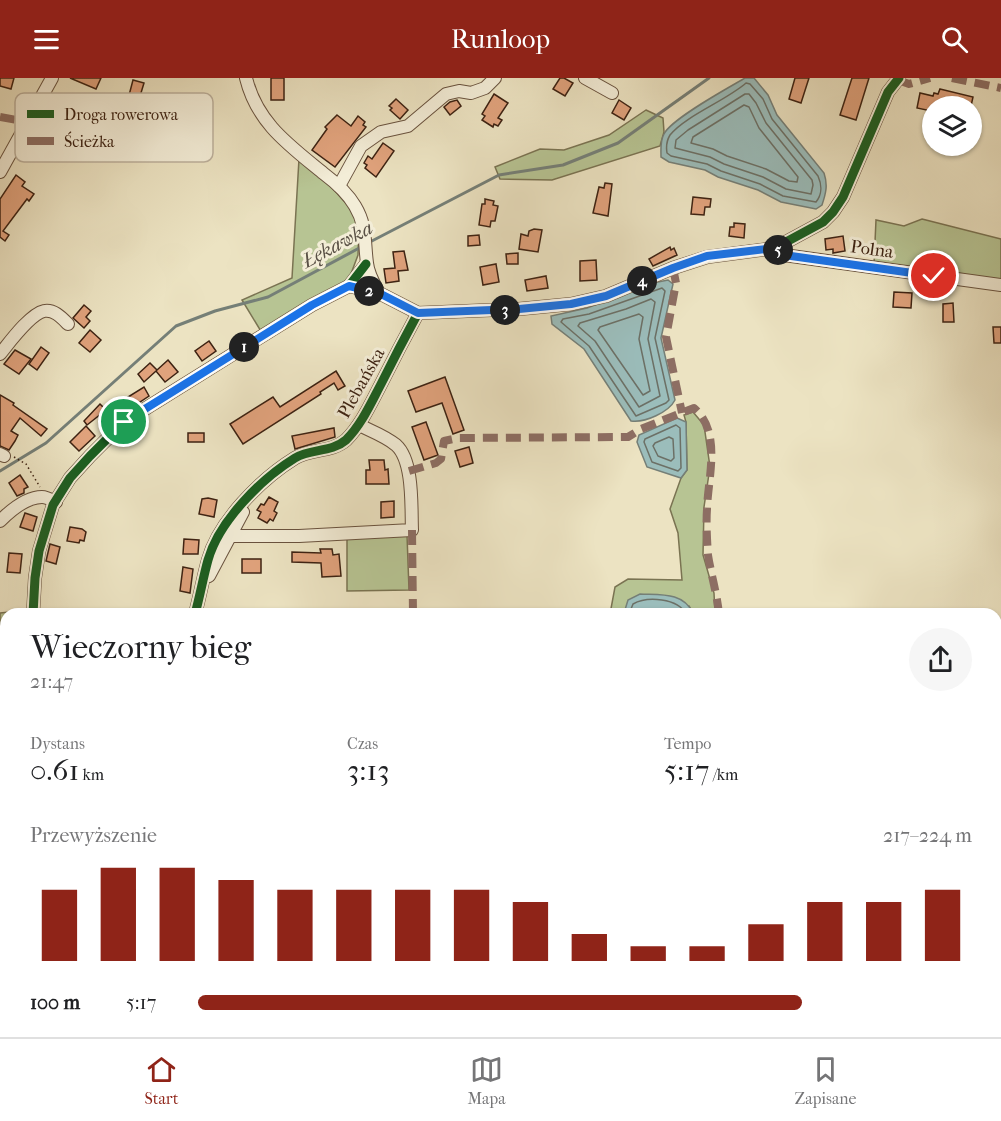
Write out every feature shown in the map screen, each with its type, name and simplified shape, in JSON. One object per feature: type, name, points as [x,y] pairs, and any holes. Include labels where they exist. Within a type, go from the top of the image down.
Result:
[{"type":"street","points":[[44,93],[52,78]]},
{"type":"street","points":[[246,78],[261,114],[277,136],[339,186],[354,204],[364,223],[366,264],[379,293]]},
{"type":"street","points":[[339,186],[361,146],[381,132],[408,126],[446,94],[459,91],[471,93],[485,88],[495,78]]},
{"type":"street","points":[[585,78],[612,93]]},
{"type":"street","points":[[349,286],[379,293],[418,313],[519,309],[571,304],[606,296],[707,256],[775,248],[823,222],[833,212],[843,197],[888,92],[899,78]]},
{"type":"street","points":[[1,168],[15,143]]},
{"type":"street","name":"Polna","points":[[775,248],[784,255],[1001,285]]},
{"type":"street","points":[[33,608],[39,551],[56,502],[70,478],[124,422],[312,305],[349,286],[366,264]]},
{"type":"street","points":[[0,354],[37,314],[45,310],[56,313],[68,324]]},
{"type":"street","name":"Plebańska","points":[[197,608],[204,585],[208,559],[239,506],[277,469],[299,456],[332,449],[344,441],[359,425],[418,313]]},
{"type":"street","points":[[231,536],[299,536],[412,531],[409,471],[398,447],[359,425]]},
{"type":"street","points":[[204,585],[252,494]]},
{"type":"street","points":[[0,521],[9,512],[29,501],[43,497],[56,502]]},
{"type":"path","points":[[6,455],[26,464],[42,490],[43,497]]},
{"type":"green space","points":[[646,110],[663,118],[664,132],[660,146],[552,180],[500,179],[495,167],[540,149],[564,150],[609,135]]},
{"type":"green space","points":[[299,159],[329,184],[350,208],[359,224],[358,255],[349,279],[262,333],[242,300],[292,278]]},
{"type":"green space","points":[[922,219],[1001,239],[1001,282],[874,264],[876,220],[904,226]]},
{"type":"green space","points":[[693,412],[704,425],[710,467],[704,507],[703,555],[714,593],[715,608],[690,608],[689,606],[611,608],[615,587],[628,579],[682,580],[678,533],[670,509],[681,478],[687,470],[684,415]]},
{"type":"green space","points":[[407,535],[409,590],[347,591],[347,539]]},
{"type":"water","points":[[745,78],[754,78],[768,95],[777,115],[824,173],[825,193],[822,205],[816,209],[781,202],[758,190],[718,177],[705,170],[669,162],[661,157],[664,134],[677,120]]},
{"type":"water","points":[[668,280],[673,284],[661,338],[675,400],[668,409],[656,416],[631,421],[584,349],[552,324],[551,316],[587,308],[653,283]]},
{"type":"water","points":[[677,418],[686,422],[687,470],[681,478],[647,467],[637,442],[639,435]]},
{"type":"water","points":[[640,594],[671,596],[683,601],[690,608],[626,608],[628,600]]},
{"type":"building","points":[[0,78],[14,78],[11,89],[0,86]]},
{"type":"building","points":[[70,78],[101,78],[96,89]]},
{"type":"building","points":[[271,78],[284,78],[284,100],[271,100]]},
{"type":"building","points":[[560,78],[573,83],[565,96],[553,89]]},
{"type":"building","points":[[795,78],[809,78],[801,103],[789,99]]},
{"type":"building","points":[[852,78],[869,78],[856,120],[840,115]]},
{"type":"building","points":[[133,80],[144,83],[141,93],[130,93]]},
{"type":"building","points":[[940,89],[969,96],[933,96],[934,93],[938,94]]},
{"type":"building","points":[[920,93],[933,96],[922,96],[922,109],[917,108]]},
{"type":"building","points":[[494,94],[508,103],[498,118],[502,120],[498,126],[494,124],[493,127],[482,120],[485,116],[482,114]]},
{"type":"building","points":[[396,99],[408,110],[400,119],[390,110],[392,108],[389,106]]},
{"type":"building","points":[[457,100],[461,106],[450,115],[444,107]]},
{"type":"building","points":[[619,100],[631,108],[624,120],[612,113]]},
{"type":"building","points":[[337,115],[351,126],[358,116],[365,122],[363,125],[366,127],[335,167],[312,150],[327,129],[325,127]]},
{"type":"building","points":[[383,143],[394,151],[376,177],[365,168],[367,165],[364,163],[368,156],[372,159]]},
{"type":"building","points":[[16,175],[25,182],[22,186],[34,194],[29,201],[27,199],[3,231],[9,235],[5,241],[0,237],[0,199]]},
{"type":"building","points":[[605,183],[612,184],[608,216],[593,213],[599,187],[604,188]]},
{"type":"building","points":[[693,197],[711,199],[710,207],[705,207],[704,215],[691,214]]},
{"type":"building","points":[[485,199],[494,201],[493,205],[498,206],[495,221],[491,221],[490,227],[479,225]]},
{"type":"building","points":[[734,223],[745,224],[744,238],[729,236],[730,227],[734,227]]},
{"type":"building","points":[[542,230],[538,252],[519,249],[521,234],[528,236],[529,231]]},
{"type":"building","points":[[479,235],[480,245],[468,246],[468,236]]},
{"type":"building","points":[[843,236],[845,251],[833,253],[833,249],[826,250],[825,239]]},
{"type":"building","points":[[670,247],[671,250],[674,248],[677,255],[653,266],[649,259]]},
{"type":"building","points":[[404,251],[408,270],[398,271],[399,281],[386,283],[384,269],[395,268],[393,252]]},
{"type":"building","points":[[518,253],[518,264],[507,264],[506,254]]},
{"type":"building","points":[[596,260],[597,280],[580,281],[580,261]]},
{"type":"building","points":[[496,264],[499,282],[483,285],[480,267]]},
{"type":"building","points":[[546,276],[548,288],[527,291],[525,280]]},
{"type":"building","points":[[894,292],[912,293],[911,308],[893,307]]},
{"type":"building","points":[[953,303],[954,322],[943,322],[943,304]]},
{"type":"building","points":[[84,305],[91,311],[86,317],[90,321],[84,328],[73,318]]},
{"type":"building","points":[[993,327],[1001,327],[1001,343],[994,343]]},
{"type":"building","points":[[90,330],[101,340],[90,352],[79,343]]},
{"type":"building","points":[[209,341],[216,351],[202,361],[195,351]]},
{"type":"building","points":[[41,347],[49,353],[37,370],[29,364]]},
{"type":"building","points":[[15,350],[31,359],[19,374],[4,364]]},
{"type":"building","points":[[168,360],[178,372],[165,382],[156,371],[144,382],[138,374],[150,363],[157,370]]},
{"type":"building","points":[[336,371],[345,386],[338,390],[334,383],[320,392],[321,394],[243,444],[230,424],[273,397],[280,407]]},
{"type":"building","points":[[445,377],[464,430],[453,434],[442,403],[416,412],[408,391]]},
{"type":"building","points":[[144,387],[149,396],[134,406],[128,397]]},
{"type":"building","points":[[0,395],[47,429],[41,436],[20,418],[11,431],[18,435],[9,450],[0,446]]},
{"type":"building","points":[[100,404],[106,410],[87,425],[84,421]]},
{"type":"building","points":[[426,422],[438,455],[424,460],[412,427]]},
{"type":"building","points":[[86,426],[95,436],[79,451],[70,442]]},
{"type":"building","points":[[334,428],[335,437],[295,449],[292,436]]},
{"type":"building","points":[[188,433],[204,433],[204,442],[188,442]]},
{"type":"building","points":[[469,447],[473,463],[460,467],[455,451]]},
{"type":"building","points":[[369,460],[384,460],[385,470],[388,469],[389,484],[366,484],[366,470],[370,470]]},
{"type":"building","points":[[20,475],[28,487],[24,489],[24,493],[17,496],[9,483]]},
{"type":"building","points":[[269,497],[278,502],[274,511],[277,513],[273,521],[270,519],[267,523],[258,518],[261,512],[257,510]]},
{"type":"building","points":[[202,499],[217,500],[214,517],[199,514]]},
{"type":"building","points":[[394,501],[394,517],[381,518],[381,502]]},
{"type":"building","points":[[25,513],[37,517],[33,531],[20,527]]},
{"type":"building","points":[[70,527],[86,532],[84,541],[80,540],[79,543],[67,541]]},
{"type":"building","points":[[184,539],[199,540],[198,554],[183,554]]},
{"type":"building","points":[[50,544],[60,547],[56,564],[46,561]]},
{"type":"building","points":[[320,549],[332,549],[333,555],[339,554],[341,576],[322,577],[321,563],[292,562],[292,552],[321,553]]},
{"type":"building","points":[[9,553],[22,554],[20,573],[7,572]]},
{"type":"building","points":[[242,559],[261,559],[261,573],[242,573]]},
{"type":"building","points":[[183,567],[193,569],[190,593],[180,591]]},
{"type":"waterway","name":"Łękawka","points":[[368,243],[499,175],[563,165],[618,143],[709,78]]},
{"type":"waterway","name":"Łękawka","points":[[0,471],[46,443],[176,326],[215,311],[268,297],[363,246]]},
{"type":"marked path","points":[[898,80],[909,84],[930,78]]},
{"type":"marked path","points":[[952,78],[1001,88]]},
{"type":"marked path","points":[[0,117],[15,120]]},
{"type":"marked path","points":[[673,268],[676,283],[666,337],[682,413]]},
{"type":"marked path","points":[[409,471],[436,463],[441,459],[444,441],[458,438],[628,437],[641,429],[694,408],[703,418],[711,442],[707,538],[718,608]]},
{"type":"marked path","points":[[412,530],[413,608]]},
{"type":"cycle path","points":[[349,286],[379,293],[418,313],[519,309],[571,304],[606,296],[673,268],[707,257],[775,248],[823,222],[833,212],[843,197],[888,92],[899,78]]},
{"type":"cycle path","points":[[33,608],[39,551],[53,505],[70,478],[90,456],[124,422],[312,305],[349,286],[366,264]]},
{"type":"cycle path","points":[[196,608],[208,560],[221,531],[231,516],[255,489],[295,458],[334,447],[346,440],[365,414],[418,313]]},
{"type":"route","points":[[124,422],[312,305],[349,286],[379,293],[418,313],[519,309],[571,304],[606,296],[707,256],[775,248],[784,255],[934,276]]}]
